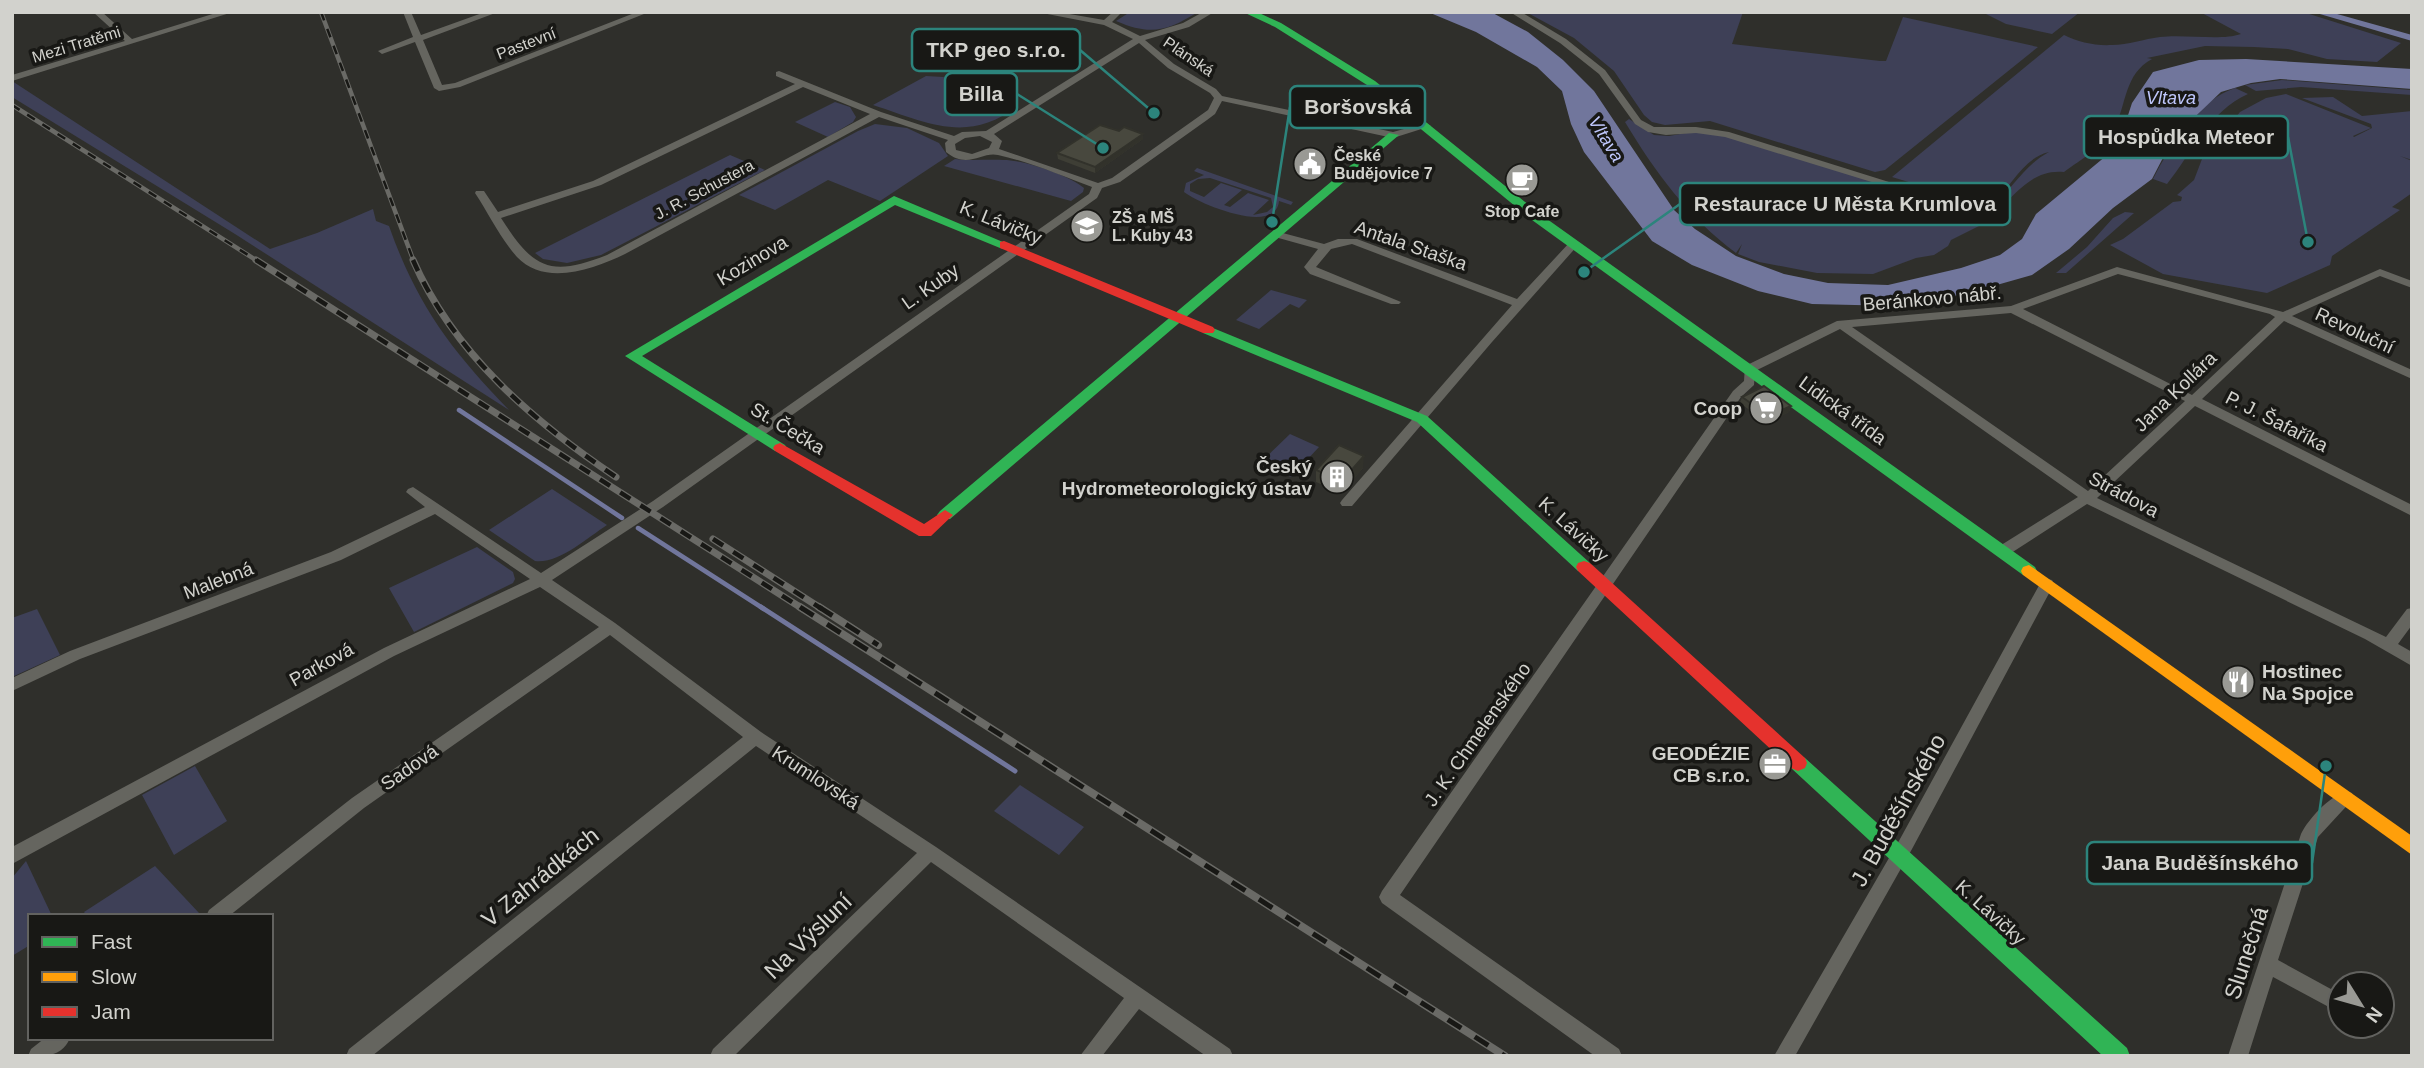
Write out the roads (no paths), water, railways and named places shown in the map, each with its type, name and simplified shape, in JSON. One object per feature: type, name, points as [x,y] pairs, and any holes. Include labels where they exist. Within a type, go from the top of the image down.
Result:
[{"type":"street","points":[[97,12],[131,42]]},
{"type":"street","name":"Mezi Tratěmi","points":[[12,78],[229,12]]},
{"type":"street","points":[[407,12],[419,38]]},
{"type":"street","points":[[382,51],[494,12]]},
{"type":"street","name":"Pastevní","points":[[419,38],[439,88],[457,85],[645,12]]},
{"type":"street","name":"Plánská","points":[[1041,12],[1106,23],[1139,39],[1171,66],[1213,91],[1219,98],[1393,135],[1426,126]]},
{"type":"street","points":[[1106,23],[1118,12]]},
{"type":"street","points":[[988,134],[1139,39],[1186,25],[1210,12]]},
{"type":"street","name":"Lidická třída","points":[[1248,12],[1278,25],[1355,73],[1426,126],[1468,164],[1574,244],[2412,847]]},
{"type":"street","points":[[1514,12],[1563,41],[1602,72],[1639,122],[1651,130],[1696,130],[1726,134],[1983,213]]},
{"type":"street","points":[[779,74],[878,114],[954,138],[970,133],[988,134],[997,141],[993,150]]},
{"type":"street","points":[[480,193],[496,216],[597,183],[803,83]]},
{"type":"street","name":"L. Kuby","points":[[653,507],[1093,196],[1098,186],[1116,180],[1204,118],[1212,112],[1219,98]]},
{"type":"street","name":"J. R. Schustera","points":[[496,216],[525,258],[538,267],[580,267],[601,261],[878,114]]},
{"type":"street","points":[[1180,317],[1393,135]]},
{"type":"street","points":[[954,138],[949,147],[957,155],[976,157],[993,150],[1051,167],[1098,186]]},
{"type":"street","name":"K. Lávičky","points":[[894,200],[1422,419],[2119,1056]]},
{"type":"street","name":"Kozinova","points":[[632,356],[894,200]]},
{"type":"street","points":[[1279,234],[1323,247],[1310,267],[1314,272],[1395,302]]},
{"type":"street","name":"Antala Staška","points":[[1323,247],[1339,241],[1353,242],[1518,303]]},
{"type":"street","points":[[1347,503],[1422,419],[1518,303],[1574,244]]},
{"type":"street","name":"Beránkovo nábř.","points":[[1749,369],[1841,324],[2013,309],[2117,270],[2283,316]]},
{"type":"street","name":"Jana Kollára","points":[[2003,551],[2088,499],[2283,316],[2380,272],[2412,285]]},
{"type":"street","name":"P. J. Šafaříka","points":[[2013,309],[2412,511]]},
{"type":"street","name":"Revoluční","points":[[2283,316],[2412,375]]},
{"type":"street","name":"St. Čečka","points":[[632,356],[756,434],[925,532],[1180,317]]},
{"type":"street","name":"Strádova","points":[[1841,324],[2088,499],[2389,645],[2412,660]]},
{"type":"street","name":"J. K. Chmelenského","points":[[1612,1056],[1388,897],[1737,394],[1750,382],[1749,369]]},
{"type":"street","name":"Krumlovská","points":[[413,492],[610,627],[755,737],[930,852],[1223,1056]]},
{"type":"street","name":"Parková","points":[[12,856],[389,652],[541,580],[653,507]]},
{"type":"street","name":"Malebná","points":[[12,685],[75,655],[336,556],[435,508]]},
{"type":"street","name":"J. Buděšínského","points":[[1784,1056],[1899,857],[2047,584]]},
{"type":"street","points":[[2389,645],[2412,613]]},
{"type":"street","name":"Sadová","points":[[218,914],[358,803],[610,627]]},
{"type":"street","name":"V Zahrádkách","points":[[356,1056],[755,737]]},
{"type":"street","name":"Slunečná","points":[[2238,1056],[2310,834],[2346,797]]},
{"type":"street","name":"Na Výsluní","points":[[720,1056],[930,852]]},
{"type":"street","points":[[2267,964],[2326,996]]},
{"type":"street","points":[[1090,1056],[1138,995]]},
{"type":"street","points":[[38,1056],[58,1040]]},
{"type":"water","name":"Vltava","points":[[1428,12],[1491,12],[1528,32],[1563,60],[1594,91],[1674,210],[1695,229],[1736,256],[1784,274],[1828,283],[1888,285],[1961,268],[2000,255],[2022,239],[2036,214],[2118,146],[2132,103],[2153,72],[2199,60],[2246,59],[2412,69],[2412,89],[2280,79],[2251,83],[2221,92],[2181,130],[2152,179],[2113,208],[2069,249],[2032,275],[1965,294],[1897,306],[1812,304],[1758,291],[1692,265],[1652,241],[1584,152],[1571,124],[1562,91],[1537,67],[1476,32]]},
{"type":"waterway","points":[[2318,12],[2412,38]]},
{"type":"waterway","points":[[459,410],[622,518]]},
{"type":"waterway","points":[[638,528],[764,609]]},
{"type":"waterway","points":[[761,607],[1015,771]]},
{"type":"railway","points":[[321,12],[414,262]]},
{"type":"railway","points":[[12,105],[259,262]]},
{"type":"railway","points":[[256,260],[803,609]]},
{"type":"railway","points":[[414,262],[450,326],[499,383],[555,433],[616,477]]},
{"type":"railway","points":[[713,539],[822,609]]},
{"type":"railway","points":[[800,607],[1505,1056]]},
{"type":"railway","points":[[819,607],[878,645]]},
{"type":"place","name":"TKP geo s.r.o.","points":[[1154,113]]},
{"type":"place","name":"Billa","points":[[1103,148]]},
{"type":"place","name":"České Budějovice 7","points":[[1310,164]]},
{"type":"place","name":"Stop Cafe","points":[[1522,180]]},
{"type":"place","name":"Boršovská","points":[[1272,222]]},
{"type":"place","name":"ZŠ a MŠ L. Kuby 43","points":[[1087,226]]},
{"type":"place","name":"Hospůdka Meteor","points":[[2308,242]]},
{"type":"place","name":"Restaurace U Města Krumlova","points":[[1584,272]]},
{"type":"place","name":"Coop","points":[[1766,408]]},
{"type":"place","name":"Český Hydrometeorologický ústav","points":[[1337,477]]},
{"type":"place","name":"Hostinec Na Spojce","points":[[2238,682]]},
{"type":"place","name":"GEODÉZIE CB s.r.o.","points":[[1775,764]]},
{"type":"place","name":"Jana Buděšínského","points":[[2326,766]]}]
